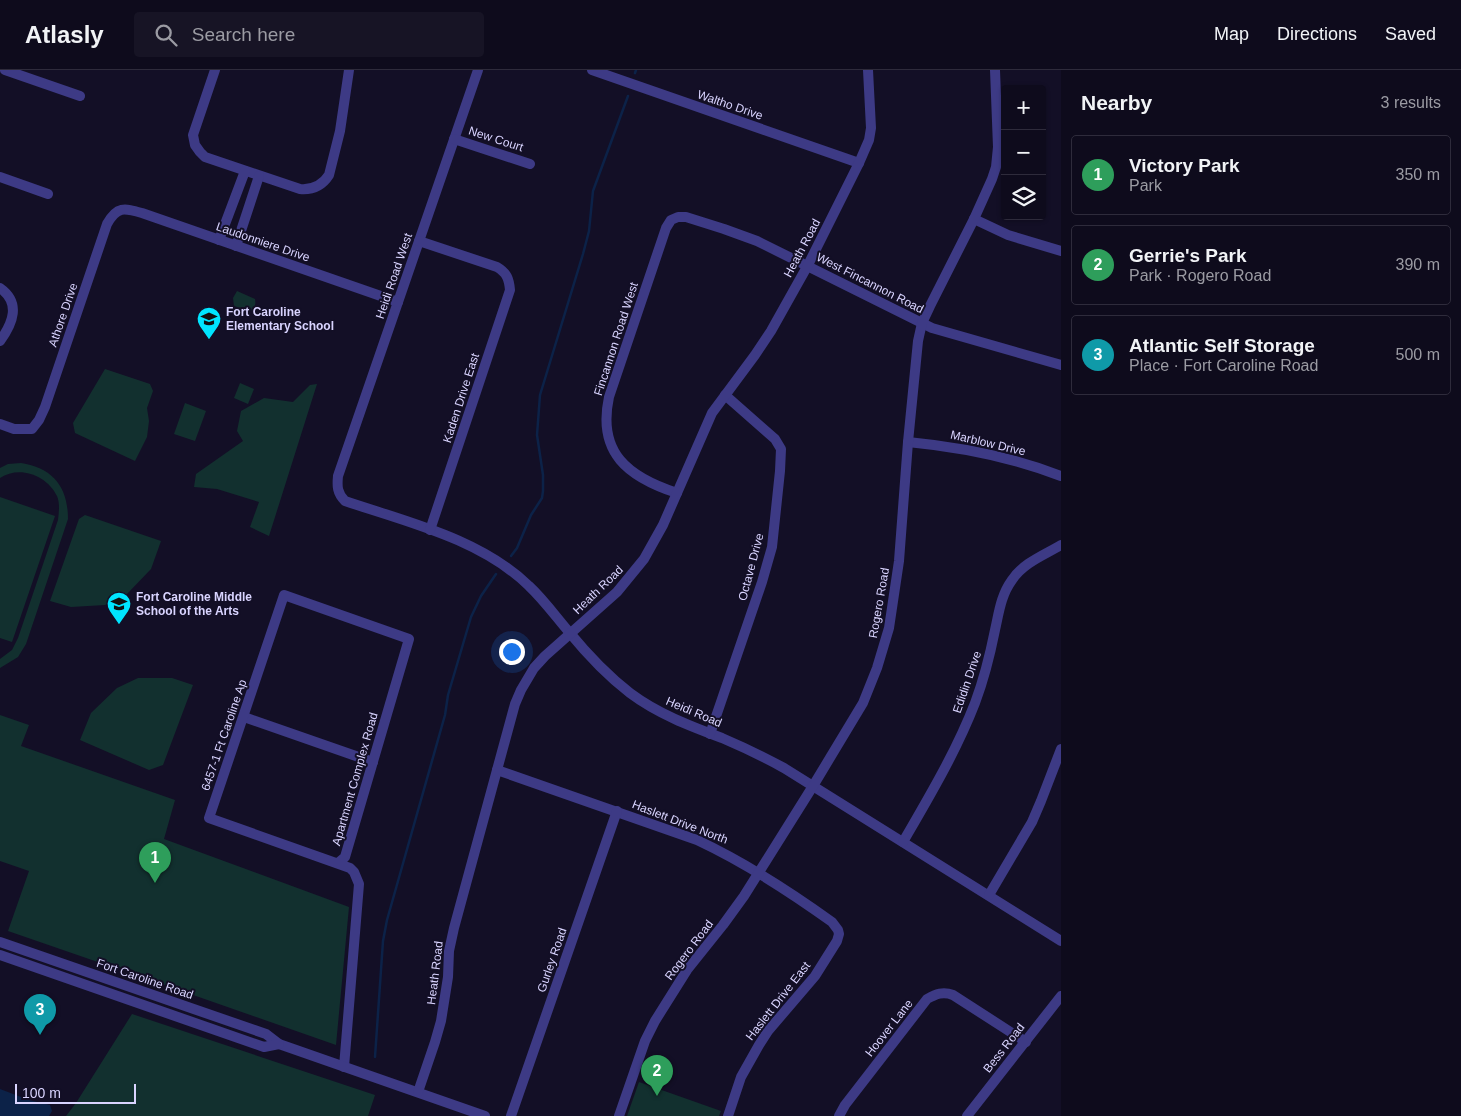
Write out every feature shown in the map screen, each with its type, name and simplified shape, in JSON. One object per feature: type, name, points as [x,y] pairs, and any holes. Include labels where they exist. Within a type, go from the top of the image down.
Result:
[{"type":"street","points":[[5,70],[80,96]]},
{"type":"street","points":[[216,70],[193,135],[200,152],[205,157],[259,176],[308,190],[319,186],[326,180],[331,166],[340,131],[349,70]]},
{"type":"street","name":"Heidi Road West","points":[[337,490],[338,476],[478,70]]},
{"type":"street","name":"Waltho Drive","points":[[592,70],[859,164]]},
{"type":"street","name":"Heath Road","points":[[418,1092],[436,1042],[441,1021],[448,977],[449,951],[454,928],[496,770],[515,704],[521,690],[534,668],[617,592],[644,559],[663,524],[712,413],[771,331],[808,265],[859,164],[869,140],[871,128],[868,70]]},
{"type":"street","name":"Rogero Road","points":[[619,1116],[645,1041],[655,1021],[687,970],[724,925],[814,786],[863,703],[885,644],[892,613],[899,561],[918,341],[922,323],[974,219],[996,167],[998,147],[995,70]]},
{"type":"street","name":"New Court","points":[[454,139],[530,164]]},
{"type":"street","points":[[219,240],[245,171]]},
{"type":"street","points":[[236,246],[259,176]]},
{"type":"street","points":[[0,177],[48,194]]},
{"type":"street","name":"Laudonniere Drive","points":[[118,210],[128,209],[142,212],[398,302]]},
{"type":"street","name":"Athore Drive","points":[[0,424],[14,429],[32,429],[39,420],[107,224],[118,210]]},
{"type":"street","name":"West Fincannon Road","points":[[671,220],[678,217],[686,217],[756,241],[942,332],[1061,364]]},
{"type":"street","points":[[974,219],[1017,238],[1061,251]]},
{"type":"street","name":"Fincannon Road West","points":[[671,220],[666,228],[605,413],[606,431],[609,440],[624,465],[646,481],[677,493]]},
{"type":"street","name":"Kaden Drive East","points":[[419,241],[497,267],[506,273],[510,282],[510,290],[430,530]]},
{"type":"street","points":[[0,288],[7,293],[12,302],[13,317],[0,341]]},
{"type":"street","name":"Octave Drive","points":[[710,734],[762,582],[772,547],[781,449],[775,439],[725,395]]},
{"type":"street","name":"Marblow Drive","points":[[908,442],[972,451],[1061,476]]},
{"type":"street","name":"Heidi Road","points":[[337,490],[345,501],[430,530],[484,552],[509,568],[530,587],[570,634],[630,694],[655,710],[674,719],[763,756],[1061,941]]},
{"type":"street","name":"Edidin Drive","points":[[903,842],[955,749],[975,703],[986,670],[1006,588],[1016,574],[1026,565],[1061,545]]},
{"type":"street","name":"6457-1 Ft Caroline Ap","points":[[338,863],[210,818],[284,596],[348,618]]},
{"type":"street","name":"Apartment Complex Road","points":[[344,1067],[359,884],[354,872],[350,868],[338,863],[345,857],[408,639],[348,618]]},
{"type":"street","points":[[244,717],[373,762]]},
{"type":"street","points":[[989,895],[1032,822],[1061,749]]},
{"type":"street","name":"Haslett Drive North","points":[[496,770],[698,840],[758,872],[832,922],[838,930]]},
{"type":"street","name":"Gurley Road","points":[[511,1116],[617,811]]},
{"type":"street","name":"Haslett Drive East","points":[[728,1116],[748,1062],[768,1031],[815,976],[836,941],[839,934],[838,930]]},
{"type":"street","name":"Fort Caroline Road","points":[[0,942],[266,1034],[279,1044],[485,1116]]},
{"type":"street","name":"Fort Caroline Road","points":[[0,955],[264,1047],[279,1044]]},
{"type":"street","name":"Hoover Lane","points":[[839,1116],[845,1105],[927,999],[934,994],[953,995],[1026,1042]]},
{"type":"street","name":"Bess Road","points":[[967,1116],[1061,996]]},
{"type":"green space","points":[[237,291],[255,299],[255,306],[251,311],[234,306],[233,298]]},
{"type":"green space","points":[[105,369],[150,384],[153,391],[147,408],[149,421],[147,437],[135,461],[75,433],[73,423]]},
{"type":"green space","points":[[240,383],[254,389],[248,404],[234,398]]},
{"type":"green space","points":[[317,384],[269,536],[250,527],[259,502],[217,489],[194,487],[196,474],[243,441],[237,431],[241,411],[264,398],[293,402],[310,385]]},
{"type":"green space","points":[[185,403],[206,411],[195,441],[174,434]]},
{"type":"green space","points":[[21,463],[42,469],[56,481],[65,497],[68,519],[26,644],[18,657],[0,668],[0,659],[12,650],[18,638],[59,514],[57,496],[47,482],[24,472],[7,474],[0,478],[0,468],[8,464]]},
{"type":"green space","points":[[0,497],[55,516],[12,642],[0,638]]},
{"type":"green space","points":[[85,515],[161,541],[151,569],[126,595],[105,605],[71,607],[50,601],[79,519]]},
{"type":"green space","points":[[138,678],[172,678],[193,685],[163,765],[149,770],[80,740],[91,713],[117,688]]},
{"type":"green space","points":[[0,715],[29,725],[21,746],[175,800],[164,839],[349,907],[336,1045],[136,975],[133,970],[123,966],[118,969],[8,931],[29,871],[0,861]]},
{"type":"green space","points":[[132,1014],[375,1095],[368,1116],[66,1116]]},
{"type":"green space","points":[[639,1082],[721,1111],[719,1116],[627,1116]]},
{"type":"water","points":[[0,1089],[29,1100],[50,1105],[52,1111],[49,1116],[0,1116]]},
{"type":"waterway","points":[[511,556],[517,548],[531,515],[542,498],[543,475],[537,435],[540,395],[589,231],[593,191],[628,96]]},
{"type":"waterway","points":[[375,1057],[383,941],[387,920],[471,617],[481,596],[496,574]]},
{"type":"place","name":"Fort Caroline Elementary School","points":[[209,340]]},
{"type":"place","name":"Fort Caroline Middle School of the Arts","points":[[119,625]]},
{"type":"place","name":"Victory Park","points":[[155,883]]},
{"type":"place","name":"Atlantic Self Storage","points":[[40,1035]]},
{"type":"place","name":"Gerrie's Park","points":[[657,1096]]}]
